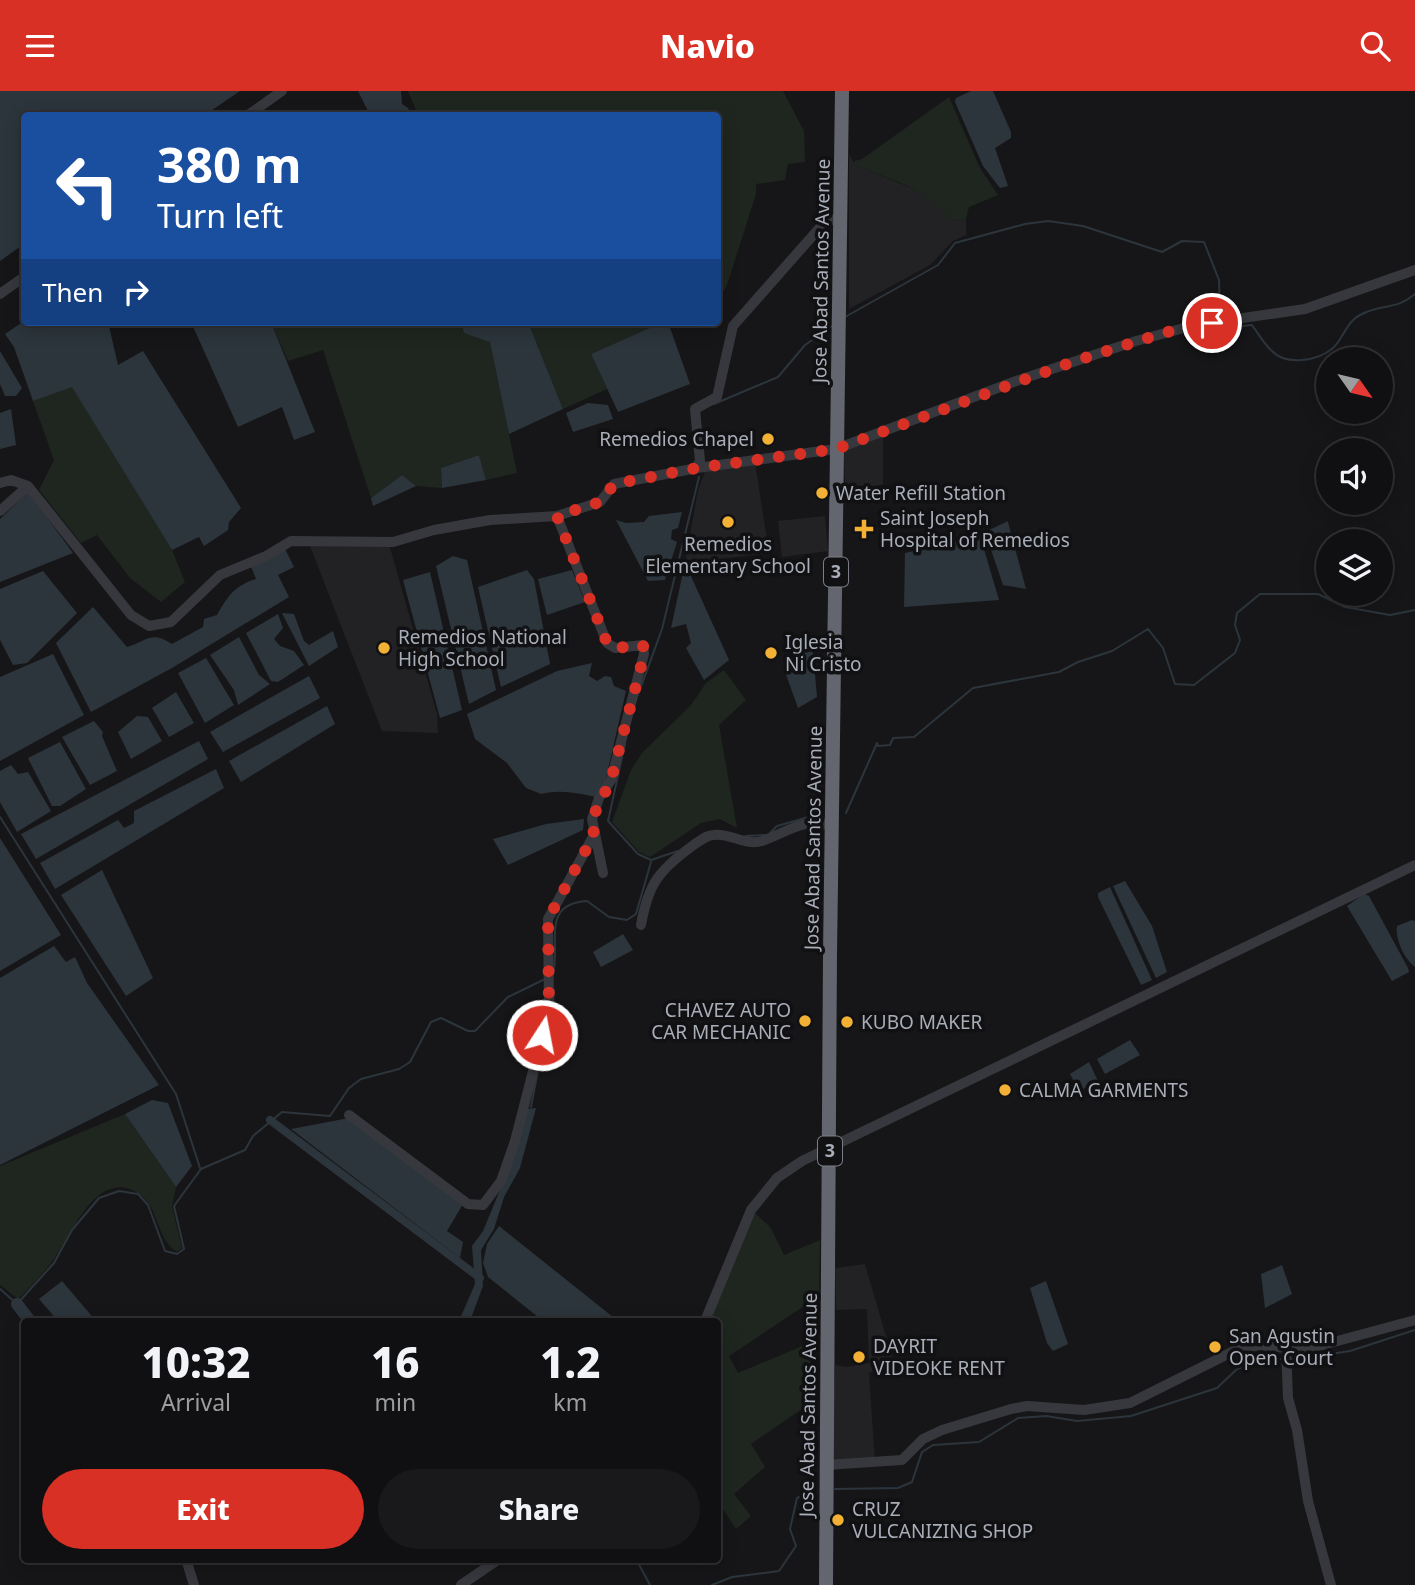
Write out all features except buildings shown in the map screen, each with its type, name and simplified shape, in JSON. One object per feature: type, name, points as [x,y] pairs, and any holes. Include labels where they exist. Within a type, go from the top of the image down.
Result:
[{"type":"highway","name":"Jose Abad Santos Avenue","points":[[826,1585],[836,449],[840,338],[842,91]]},
{"type":"street","points":[[252,112],[282,91]]},
{"type":"street","points":[[696,468],[700,461],[694,414],[699,405],[717,397],[733,326],[823,224],[841,216]]},
{"type":"street","points":[[0,483],[11,480],[28,486],[113,595],[131,615],[149,626],[171,622],[220,576],[266,556],[291,541],[393,542],[435,530],[490,520],[495,522],[557,516],[600,502],[614,484],[696,468],[836,449],[1016,381],[1136,341],[1195,325],[1305,309],[1415,270]]},
{"type":"street","points":[[0,294],[21,279]]},
{"type":"street","points":[[0,511],[28,486]]},
{"type":"street","points":[[557,516],[607,643],[615,648],[643,645],[644,655],[611,780],[592,819],[604,873]]},
{"type":"street","points":[[641,925],[645,899],[662,868],[701,839],[723,835],[751,842],[807,823],[834,827]]},
{"type":"street","points":[[349,1115],[468,1204],[483,1205],[501,1181],[515,1141],[549,1009],[548,919],[594,835]]},
{"type":"street","points":[[706,1318],[751,1209],[777,1178],[830,1146],[1415,865]]},
{"type":"street","points":[[826,1465],[902,1460],[923,1439],[942,1430],[1011,1409],[1027,1406],[1084,1410],[1130,1403],[1236,1350],[1259,1345],[1286,1351],[1304,1350],[1415,1320]]},
{"type":"street","points":[[1286,1351],[1288,1398],[1297,1430],[1308,1501],[1331,1585]]},
{"type":"street","points":[[187,1563],[194,1585]]},
{"type":"street","points":[[461,1585],[493,1563]]},
{"type":"shaded area","points":[[0,91],[240,91],[209,112],[21,112],[21,246],[0,261]]},
{"type":"shaded area","points":[[358,91],[401,91],[402,104],[410,112],[368,112]]},
{"type":"shaded area","points":[[408,91],[783,91],[804,131],[805,162],[788,164],[785,180],[756,184],[756,194],[727,285],[721,295],[721,112],[417,112]]},
{"type":"shaded area","points":[[971,91],[993,91],[1011,132],[1011,138],[995,148],[1008,186],[1000,188],[983,166],[955,102],[956,98]]},
{"type":"shaded area","points":[[949,97],[980,168],[998,195],[969,207],[966,219],[949,220],[941,209],[920,192],[855,165],[854,161],[862,159]]},
{"type":"shaded area","points":[[849,154],[855,165],[924,193],[941,207],[949,220],[966,219],[966,235],[953,241],[930,265],[849,309]]},
{"type":"shaded area","points":[[21,323],[21,326],[109,326],[118,365],[143,351],[241,508],[229,522],[228,530],[204,546],[199,537],[172,550],[72,387],[33,401],[14,347],[5,334]]},
{"type":"shaded area","points":[[193,326],[273,326],[315,432],[294,440],[282,407],[238,427]]},
{"type":"shaded area","points":[[273,326],[462,326],[464,333],[490,341],[517,473],[486,480],[479,455],[441,468],[442,488],[416,486],[402,475],[371,498],[323,350],[288,361]]},
{"type":"shaded area","points":[[462,326],[530,326],[563,409],[509,434],[490,342],[464,333]]},
{"type":"shaded area","points":[[530,326],[654,326],[591,354],[607,389],[563,409]]},
{"type":"shaded area","points":[[654,326],[669,326],[690,384],[618,412],[591,354]]},
{"type":"shaded area","points":[[0,351],[22,388],[16,396],[5,396],[0,384]]},
{"type":"shaded area","points":[[72,386],[172,550],[185,582],[161,602],[130,578],[97,535],[81,543],[39,490],[54,460],[33,401]]},
{"type":"shaded area","points":[[588,403],[608,405],[613,419],[573,432],[566,413]]},
{"type":"shaded area","points":[[11,409],[16,445],[0,449],[0,413]]},
{"type":"shaded area","points":[[883,434],[883,484],[845,498],[844,448]]},
{"type":"shaded area","points":[[479,455],[486,480],[442,488],[441,468]]},
{"type":"shaded area","name":"Remedios Elementary School","points":[[755,462],[769,553],[685,563],[698,490],[706,469]]},
{"type":"shaded area","points":[[402,475],[416,486],[373,506],[371,498]]},
{"type":"shaded area","points":[[28,492],[73,553],[0,582],[0,519]]},
{"type":"shaded area","points":[[682,512],[678,528],[672,530],[671,539],[677,542],[665,580],[648,581],[616,520],[626,523],[644,522],[649,516]]},
{"type":"shaded area","points":[[825,516],[828,551],[782,557],[778,521]]},
{"type":"shaded area","points":[[1008,521],[1026,589],[1003,585],[985,532]]},
{"type":"shaded area","points":[[979,532],[999,600],[904,607],[905,553],[950,543]]},
{"type":"shaded area","name":"Remedios National High School","points":[[308,541],[389,544],[437,714],[438,733],[382,731]]},
{"type":"shaded area","points":[[285,549],[294,567],[278,575],[289,597],[172,668],[91,712],[56,643],[93,607],[127,647],[154,637],[172,644],[203,627],[204,619],[217,615],[236,589],[256,579],[250,564]]},
{"type":"shaded area","points":[[453,556],[467,560],[496,690],[469,704],[436,566]]},
{"type":"shaded area","points":[[685,563],[729,660],[704,680],[686,648],[691,643],[686,624],[671,628]]},
{"type":"shaded area","points":[[527,570],[534,579],[550,664],[501,687],[478,587]]},
{"type":"shaded area","points":[[572,570],[585,602],[547,615],[538,579]]},
{"type":"shaded area","points":[[43,571],[77,613],[27,663],[13,665],[0,640],[0,589]]},
{"type":"shaded area","points":[[430,572],[462,710],[440,718],[403,580]]},
{"type":"shaded area","points":[[282,613],[294,614],[304,641],[309,645],[333,631],[338,647],[309,666]]},
{"type":"shaded area","points":[[278,614],[283,628],[274,639],[280,646],[294,651],[304,665],[278,682],[271,681],[246,633]]},
{"type":"shaded area","points":[[239,637],[259,675],[270,684],[238,705],[234,690],[210,655]]},
{"type":"shaded area","points":[[812,640],[817,697],[798,708],[783,666]]},
{"type":"shaded area","points":[[53,654],[84,715],[0,761],[0,677]]},
{"type":"shaded area","points":[[206,658],[234,705],[205,723],[178,673]]},
{"type":"shaded area","points":[[592,663],[589,676],[597,681],[605,676],[611,677],[614,686],[626,691],[604,787],[597,797],[562,792],[541,794],[526,788],[507,763],[475,739],[467,714],[557,671]]},
{"type":"shaded area","points":[[724,670],[746,700],[719,725],[737,828],[720,819],[701,823],[650,857],[639,852],[612,822],[631,770],[642,753],[691,705],[706,683]]},
{"type":"shaded area","points":[[309,676],[320,698],[223,752],[210,732]]},
{"type":"shaded area","points":[[176,692],[194,723],[169,737],[152,708]]},
{"type":"shaded area","points":[[327,706],[335,724],[241,782],[229,761]]},
{"type":"shaded area","points":[[137,716],[148,717],[162,741],[131,759],[118,732]]},
{"type":"shaded area","points":[[94,721],[103,732],[102,736],[117,771],[90,785],[62,737]]},
{"type":"shaded area","points":[[199,741],[208,759],[36,859],[21,834]]},
{"type":"shaded area","points":[[60,742],[86,789],[60,806],[52,806],[28,758]]},
{"type":"shaded area","points":[[11,765],[18,774],[28,772],[51,811],[17,832],[0,802],[0,771]]},
{"type":"shaded area","points":[[216,769],[224,788],[55,889],[40,863],[118,820],[124,828],[134,823],[134,811]]},
{"type":"shaded area","points":[[584,819],[583,830],[508,865],[493,839],[546,824]]},
{"type":"shaded area","points":[[0,838],[61,935],[0,971]]},
{"type":"shaded area","points":[[102,870],[153,978],[126,996],[61,895]]},
{"type":"shaded area","points":[[1125,881],[1152,926],[1167,972],[1156,978],[1113,886]]},
{"type":"shaded area","points":[[1110,887],[1152,980],[1141,985],[1098,897],[1098,893]]},
{"type":"shaded area","points":[[1364,894],[1369,896],[1408,968],[1409,972],[1392,981],[1347,906]]},
{"type":"shaded area","points":[[1415,921],[1415,967],[1404,954],[1397,931],[1397,926]]},
{"type":"shaded area","points":[[623,934],[633,950],[601,967],[593,952]]},
{"type":"shaded area","points":[[54,946],[66,962],[75,957],[87,983],[159,1085],[0,1165],[0,978]]},
{"type":"shaded area","points":[[1130,1040],[1140,1055],[1105,1074],[1097,1059]]},
{"type":"shaded area","points":[[1089,1062],[1098,1081],[1064,1099],[1062,1094],[1076,1085],[1070,1074]]},
{"type":"shaded area","points":[[152,1100],[168,1103],[192,1166],[176,1187],[125,1114]]},
{"type":"shaded area","points":[[536,1108],[520,1168],[504,1197],[494,1229],[481,1250],[483,1286],[471,1318],[460,1318],[475,1284],[472,1246],[483,1231],[505,1178],[526,1109]]},
{"type":"shaded area","points":[[125,1114],[176,1187],[172,1206],[182,1248],[177,1252],[170,1246],[151,1207],[139,1194],[124,1187],[110,1189],[97,1197],[86,1209],[51,1263],[18,1299],[0,1285],[0,1166]]},
{"type":"shaded area","points":[[349,1118],[463,1204],[447,1231],[463,1242],[460,1258],[291,1129]]},
{"type":"shaded area","points":[[753,1211],[771,1228],[784,1255],[820,1240],[819,1296],[729,1356],[738,1373],[814,1341],[817,1392],[809,1404],[751,1444],[765,1467],[734,1494],[751,1516],[736,1529],[721,1506],[721,1318],[709,1318]]},
{"type":"shaded area","points":[[499,1226],[614,1318],[539,1318],[488,1277],[483,1263],[487,1244]]},
{"type":"shaded area","points":[[865,1264],[894,1364],[869,1373],[875,1462],[837,1462],[832,1459],[835,1365],[847,1367],[869,1363],[867,1309],[836,1310],[835,1268]]},
{"type":"shaded area","points":[[1282,1265],[1292,1294],[1265,1308],[1261,1274]]},
{"type":"shaded area","points":[[62,1281],[93,1318],[55,1318],[39,1299]]},
{"type":"shaded area","points":[[1046,1281],[1068,1344],[1053,1351],[1047,1343],[1030,1288]]},
{"type":"waterway","points":[[845,317],[938,265],[955,243],[1025,224],[1048,221],[1083,226],[1162,252],[1182,241],[1204,242],[1219,280],[1220,316]]},
{"type":"waterway","points":[[1222,325],[1222,328],[1252,325],[1266,345],[1278,356],[1293,360],[1311,359],[1333,348],[1356,318],[1368,311],[1401,303],[1415,294]]},
{"type":"waterway","points":[[714,404],[778,377],[805,345],[832,326]]},
{"type":"waterway","points":[[638,695],[662,629],[699,477]]},
{"type":"waterway","points":[[846,813],[877,743],[878,746],[890,745],[893,738],[914,737],[973,688],[1059,672],[1078,662],[1112,651],[1148,629],[1163,648],[1175,684],[1194,685],[1235,653],[1240,640],[1235,625],[1237,613],[1260,594],[1318,594],[1345,607],[1390,615],[1415,610]]},
{"type":"waterway","points":[[625,744],[608,821],[638,854],[651,860],[678,851]]},
{"type":"waterway","points":[[770,833],[777,826],[823,813]]},
{"type":"waterway","points":[[0,817],[176,1094],[200,1168]]},
{"type":"waterway","points":[[746,836],[765,835]]},
{"type":"waterway","points":[[553,974],[555,927],[563,909],[587,901],[609,917],[627,920],[636,914],[651,862]]},
{"type":"waterway","points":[[0,1289],[17,1304],[54,1263],[72,1230],[99,1198],[119,1191],[138,1194],[148,1205],[165,1251],[177,1254],[184,1249],[174,1206],[201,1169],[245,1150],[253,1136],[282,1112],[330,1116],[349,1088],[361,1079],[399,1069],[410,1062],[431,1022],[441,1018],[468,1031],[475,1031],[508,997],[545,979]]},
{"type":"waterway","points":[[553,1005],[554,990]]},
{"type":"waterway","points":[[531,1107],[539,1065]]},
{"type":"waterway","points":[[270,1120],[480,1278]]},
{"type":"waterway","points":[[17,1304],[28,1318]]},
{"type":"waterway","points":[[1291,1360],[1350,1351],[1415,1330]]},
{"type":"waterway","points":[[835,1489],[898,1488],[912,1482],[922,1452],[933,1445],[979,1442],[1018,1418],[1046,1416],[1077,1421],[1131,1416],[1217,1388],[1237,1369],[1259,1360],[1282,1359]]},
{"type":"waterway","points":[[712,1585],[732,1577],[779,1571],[796,1546],[790,1529],[797,1498],[813,1490]]},
{"type":"waterway","points":[[638,1563],[650,1585]]},
{"type":"place","name":"Remedios Chapel","points":[[768,439]]},
{"type":"place","name":"Water Refill Station","points":[[822,493]]},
{"type":"place","name":"Remedios Elementary School","points":[[728,522]]},
{"type":"place","name":"Saint Joseph Hospital of Remedios","points":[[864,529]]},
{"type":"place","name":"Remedios National High School","points":[[384,648]]},
{"type":"place","name":"Iglesia Ni Cristo","points":[[771,653]]},
{"type":"place","name":"CHAVEZ AUTO CAR MECHANIC","points":[[805,1021]]},
{"type":"place","name":"KUBO MAKER","points":[[847,1022]]},
{"type":"place","name":"CALMA GARMENTS","points":[[1005,1090]]},
{"type":"place","name":"San Agustin Open Court","points":[[1215,1347]]},
{"type":"place","name":"DAYRIT VIDEOKE RENT","points":[[859,1357]]},
{"type":"place","name":"CRUZ VULCANIZING SHOP","points":[[838,1520]]},
{"type":"route","points":[[542,1035],[549,1009],[548,919],[594,835],[592,819],[599,798],[611,780],[644,655],[643,645],[615,648],[607,643],[557,516],[600,502],[614,484],[697,468],[836,449],[1075,361],[1167,332],[1212,323]]}]
